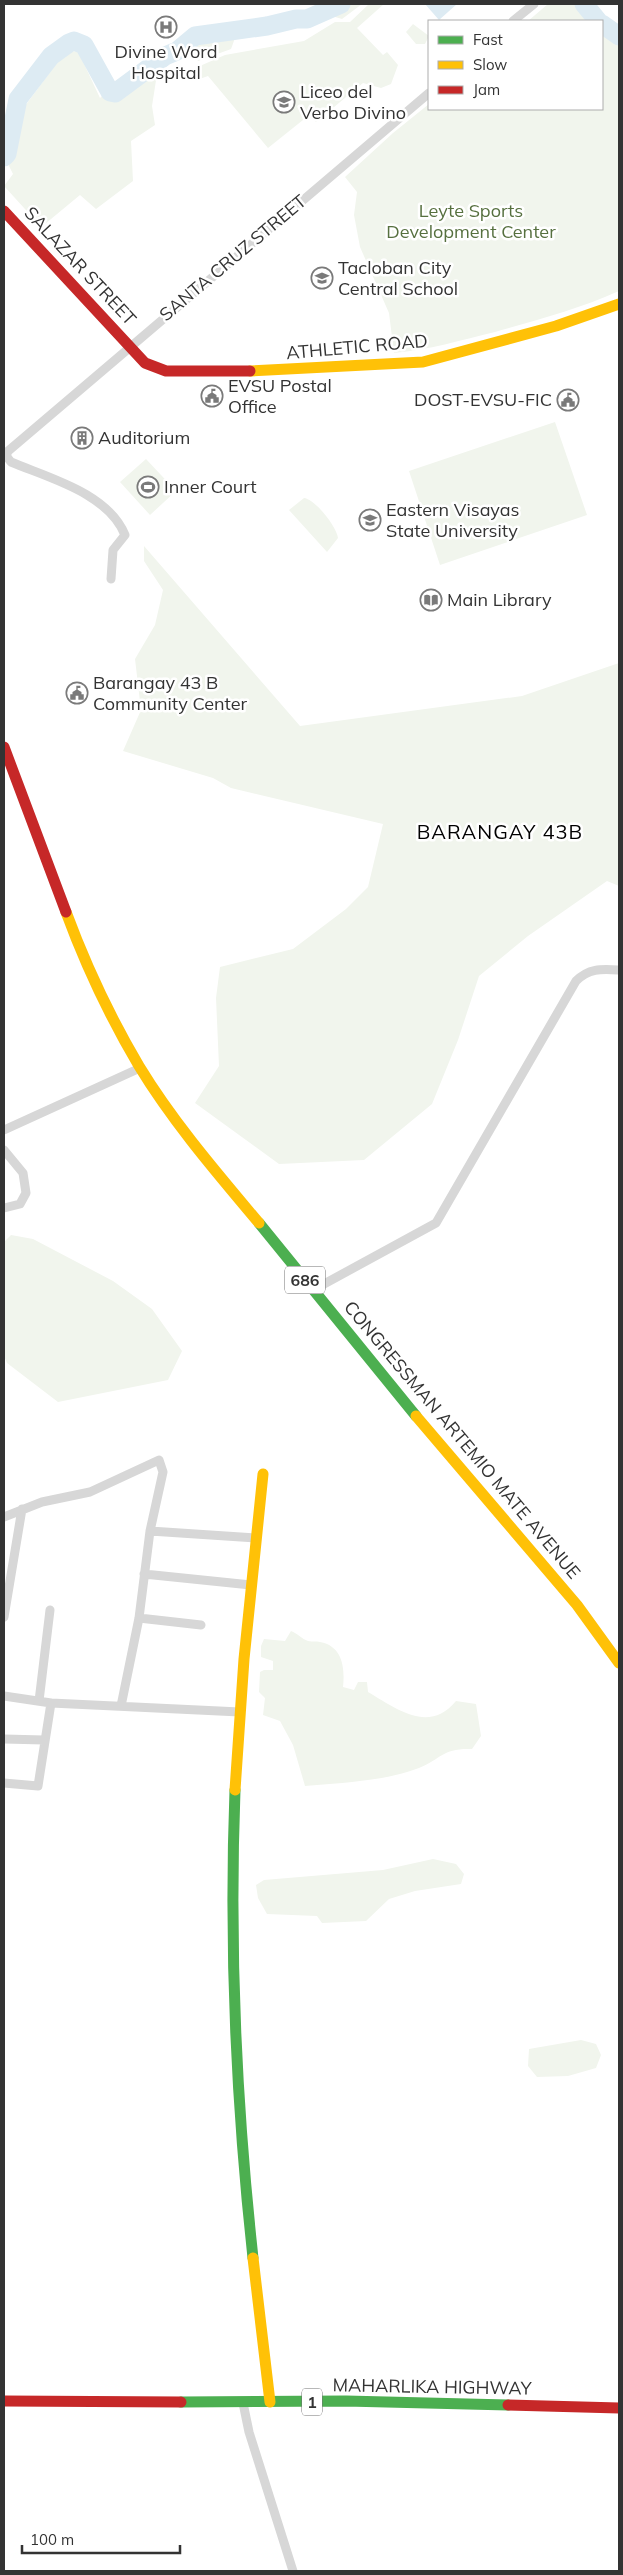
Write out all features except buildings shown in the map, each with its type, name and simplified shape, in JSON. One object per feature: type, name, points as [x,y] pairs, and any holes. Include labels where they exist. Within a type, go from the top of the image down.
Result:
[{"type":"main road","name":"SALAZAR STREET","points":[[4,211],[130,346]]},
{"type":"main road","name":"ATHLETIC ROAD","points":[[130,346],[150,365],[176,372],[252,372],[394,365],[423,362],[546,328],[619,304]]},
{"type":"main road","name":"CONGRESSMAN ARTEMIO MATE AVENUE","points":[[4,747],[84,960],[112,1018],[140,1068],[187,1135],[577,1605],[619,1662]]},
{"type":"main road","points":[[263,1474],[240,1712],[232,1874],[234,2013],[248,2204],[270,2402]]},
{"type":"main road","name":"MAHARLIKA HIGHWAY","points":[[4,2401],[449,2403],[619,2408]]},
{"type":"street","points":[[514,20],[534,4]]},
{"type":"street","name":"SANTA CRUZ STREET","points":[[111,579],[113,550],[125,533],[105,508],[88,496],[12,462],[5,454],[428,94]]},
{"type":"street","points":[[314,1290],[436,1223],[576,981],[584,972],[596,969],[619,970]]},
{"type":"street","points":[[4,1130],[140,1068]]},
{"type":"street","points":[[4,1150],[23,1174],[26,1193],[20,1204],[4,1208]]},
{"type":"street","points":[[4,1517],[42,1502],[90,1492],[159,1460],[162,1472],[150,1531],[139,1618],[121,1706]]},
{"type":"street","points":[[4,1617],[22,1510]]},
{"type":"street","points":[[150,1531],[256,1538]]},
{"type":"street","points":[[144,1574],[251,1585]]},
{"type":"street","points":[[39,1701],[50,1610]]},
{"type":"street","points":[[139,1618],[201,1625]]},
{"type":"street","points":[[4,1696],[51,1703],[240,1712]]},
{"type":"street","points":[[4,1783],[38,1786],[51,1703]]},
{"type":"street","points":[[4,1739],[44,1740]]},
{"type":"street","points":[[243,2403],[254,2450],[293,2571]]},
{"type":"green space","points":[[333,4],[362,4],[342,19],[325,14]]},
{"type":"green space","points":[[369,4],[384,4],[357,28],[383,55],[387,52],[398,65],[391,84],[381,88],[363,83],[316,122],[308,116],[268,148],[208,76],[194,81],[193,69],[225,55],[304,41],[335,22],[350,22]]},
{"type":"green space","points":[[548,4],[579,4],[596,20],[529,20]]},
{"type":"green space","points":[[267,21],[277,25],[280,30],[235,38],[231,49],[198,61],[188,47],[186,39],[192,33],[221,33]]},
{"type":"green space","points":[[413,24],[428,35],[428,38],[425,44],[416,44],[406,32]]},
{"type":"green space","name":"Leyte Sports Development Center","points":[[603,26],[619,37],[619,291],[573,309],[495,332],[432,347],[394,353],[389,313],[360,247],[354,215],[357,192],[345,177],[393,133],[428,105],[428,110],[603,110]]},
{"type":"green space","points":[[78,51],[100,98],[104,94],[103,84],[157,74],[152,106],[155,125],[131,141],[133,181],[96,209],[80,195],[45,224],[35,220],[4,186],[13,174],[7,162],[19,114],[65,52]]},
{"type":"green space","points":[[555,422],[587,515],[440,565],[409,471]]},
{"type":"green space","name":"Inner Court","points":[[146,459],[176,491],[150,515],[120,482]]},
{"type":"green space","points":[[304,498],[319,508],[337,533],[338,538],[327,552],[289,510]]},
{"type":"green space","points":[[144,546],[300,726],[522,696],[619,663],[619,886],[607,881],[528,936],[479,976],[458,1040],[432,1104],[364,1160],[279,1164],[195,1103],[219,1066],[216,998],[220,967],[293,949],[346,909],[368,887],[383,824],[231,788],[213,778],[123,751],[141,710],[135,659],[155,625],[163,590],[144,561]]},
{"type":"green space","points":[[11,1235],[33,1239],[113,1281],[152,1309],[182,1351],[168,1380],[58,1402],[7,1363],[4,1356],[4,1242]]},
{"type":"green space","points":[[291,1631],[308,1641],[328,1644],[334,1648],[343,1666],[343,1687],[354,1690],[358,1682],[367,1682],[368,1692],[401,1711],[424,1717],[435,1716],[446,1711],[456,1701],[476,1704],[481,1736],[472,1749],[448,1752],[419,1768],[392,1776],[363,1781],[305,1786],[293,1745],[280,1721],[263,1715],[265,1698],[259,1692],[260,1672],[273,1670],[273,1661],[261,1657],[261,1646],[264,1639],[285,1641]]},
{"type":"green space","points":[[433,1859],[456,1864],[464,1874],[461,1884],[415,1891],[389,1899],[366,1921],[322,1923],[317,1916],[267,1914],[258,1898],[256,1885],[264,1880],[383,1870]]},
{"type":"green space","points":[[581,2040],[596,2044],[601,2055],[596,2068],[568,2076],[537,2077],[528,2066],[529,2049]]},
{"type":"shaded area","points":[[425,4],[457,4],[439,20]]},
{"type":"waterway","points":[[4,157],[7,154],[18,99],[51,56],[69,43],[74,41],[84,45],[110,92],[115,93],[165,56],[177,51],[195,36],[267,26],[296,19],[307,19],[341,4]]},
{"type":"waterway","points":[[584,4],[597,20]]},
{"type":"waterway","points":[[603,25],[619,36]]},
{"type":"traffic: fast","points":[[259,1223],[416,1416]]},
{"type":"traffic: fast","points":[[235,1790],[233,1849],[235,2024],[242,2141],[253,2258]]},
{"type":"traffic: fast","points":[[181,2402],[346,2401],[508,2405]]},
{"type":"traffic: slow","points":[[250,371],[423,362],[556,326],[619,304]]},
{"type":"traffic: slow","points":[[66,912],[99,991],[118,1029],[152,1087],[181,1127],[259,1223]]},
{"type":"traffic: slow","points":[[416,1416],[577,1605],[619,1663]]},
{"type":"traffic: slow","points":[[235,1790],[244,1659],[263,1474]]},
{"type":"traffic: slow","points":[[253,2258],[270,2402]]},
{"type":"traffic: jam","points":[[4,211],[145,363],[166,371],[250,371]]},
{"type":"traffic: jam","points":[[4,747],[66,912]]},
{"type":"traffic: jam","points":[[4,2401],[181,2402]]},
{"type":"traffic: jam","points":[[508,2405],[619,2408]]},
{"type":"place","name":"Divine Word Hospital","points":[[166,27]]},
{"type":"place","name":"Liceo del Verbo Divino","points":[[284,102]]},
{"type":"place","name":"Tacloban City Central School","points":[[322,278]]},
{"type":"place","name":"EVSU Postal Office","points":[[212,396]]},
{"type":"place","name":"DOST-EVSU-FIC","points":[[568,400]]},
{"type":"place","name":"Auditorium","points":[[82,438]]},
{"type":"place","name":"Inner Court","points":[[148,487]]},
{"type":"place","name":"Eastern Visayas State University","points":[[370,520]]},
{"type":"place","name":"Main Library","points":[[431,600]]},
{"type":"place","name":"Barangay 43 B Community Center","points":[[77,693]]},
{"type":"district","name":"BARANGAY 43B","points":[[500,832]]}]
